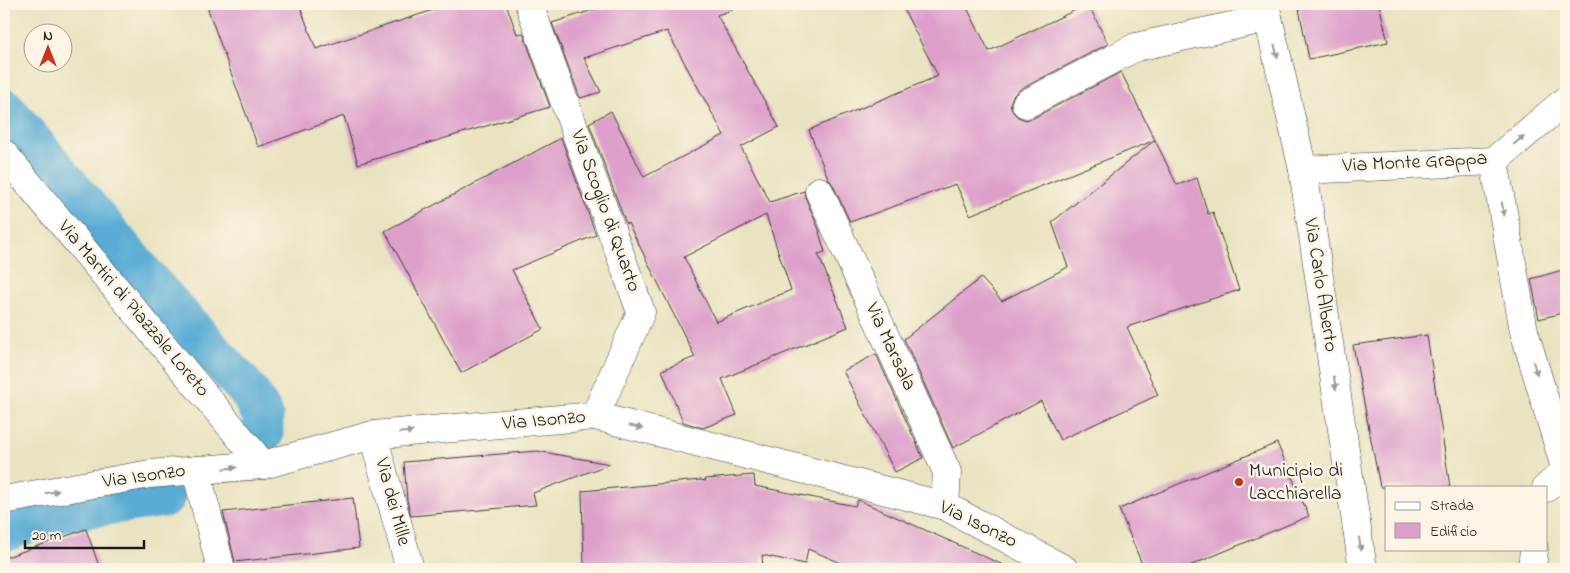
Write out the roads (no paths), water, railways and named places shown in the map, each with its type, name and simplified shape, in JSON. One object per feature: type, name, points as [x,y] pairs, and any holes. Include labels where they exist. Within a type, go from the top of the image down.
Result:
[{"type":"street","name":"Via Scoglio di Quarto","points":[[529,4],[641,312],[595,416]]},
{"type":"street","points":[[1026,104],[1136,47],[1267,11]]},
{"type":"street","name":"Via Carlo Alberto","points":[[1267,11],[1303,170],[1363,569]]},
{"type":"street","name":"Via Monte Grappa","points":[[1303,170],[1494,161],[1566,100]]},
{"type":"street","name":"Via Martiri di Piazzale Loreto","points":[[4,154],[263,465]]},
{"type":"street","points":[[1494,161],[1524,331],[1566,471],[1548,486]]},
{"type":"street","name":"Via Marsala","points":[[819,191],[947,472],[945,506]]},
{"type":"street","name":"Via Isonzo","points":[[4,500],[150,474],[263,465],[374,435],[595,416],[945,506],[1064,569]]},
{"type":"street","name":"Via dei Mille","points":[[374,435],[410,569]]},
{"type":"street","points":[[196,470],[221,569]]},
{"type":"street","points":[[1532,569],[1534,550]]},
{"type":"waterway","points":[[4,108],[150,282],[249,392],[263,415],[263,434]]},
{"type":"waterway","points":[[4,532],[62,511],[165,497]]},
{"type":"place","name":"Municipio di Lacchiarella","points":[[1239,482]]}]
